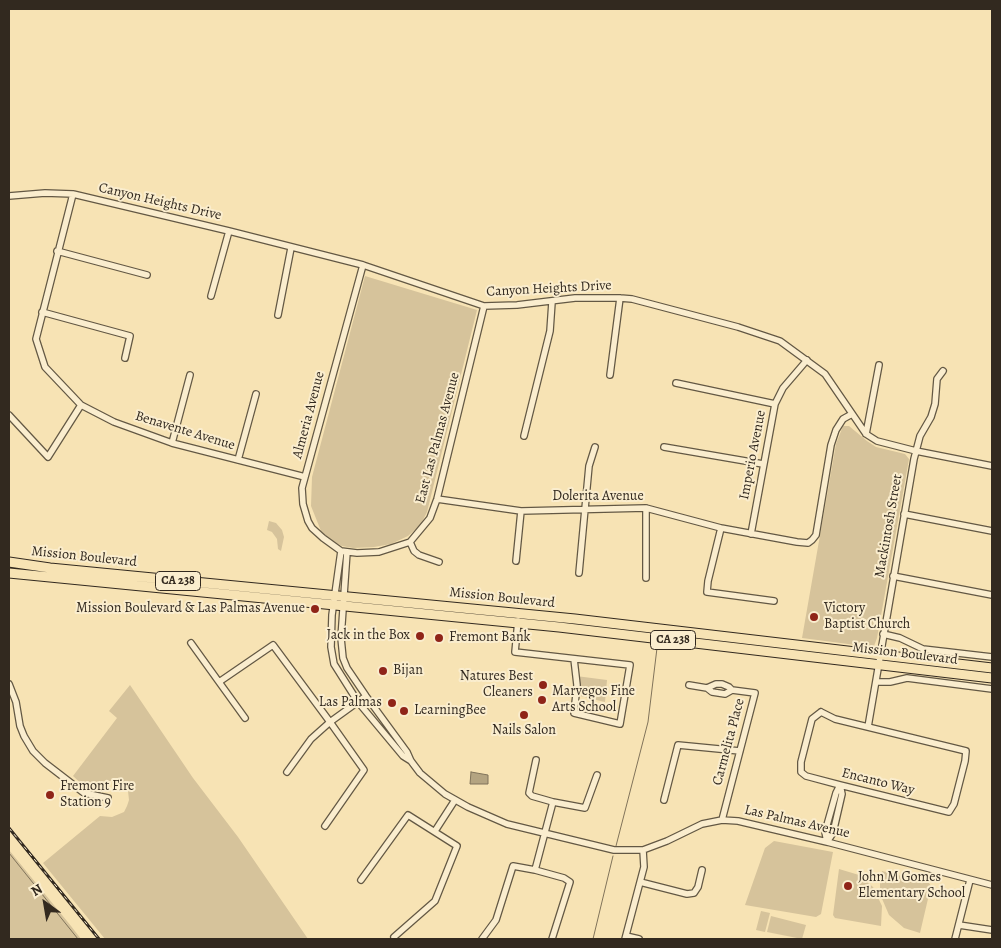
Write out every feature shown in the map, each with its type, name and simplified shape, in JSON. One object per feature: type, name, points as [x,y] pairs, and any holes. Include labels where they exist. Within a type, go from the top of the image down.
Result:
[{"type":"main road","name":"Mission Boulevard","points":[[9,562],[518,613],[992,668]]},
{"type":"main road","name":"Mission Boulevard","points":[[9,573],[517,623],[992,678]]},
{"type":"street","name":"Canyon Heights Drive","points":[[9,196],[45,193],[73,194],[229,231],[363,266],[484,306],[552,302],[575,298],[620,298],[632,299],[738,327],[780,341],[825,374],[866,434]]},
{"type":"street","name":"Benavente Avenue","points":[[73,194],[36,339],[45,367],[81,405],[114,422],[172,443],[305,477]]},
{"type":"street","points":[[210,296],[229,231]]},
{"type":"street","points":[[278,315],[290,248]]},
{"type":"street","points":[[57,251],[146,275]]},
{"type":"street","name":"Almeria Avenue","points":[[344,551],[335,548],[312,528],[303,504],[302,488],[363,266]]},
{"type":"street","points":[[610,375],[620,298]]},
{"type":"street","points":[[524,436],[550,331],[552,302]]},
{"type":"street","name":"East Las Palmas Avenue","points":[[410,542],[430,518],[438,499],[484,306]]},
{"type":"street","points":[[42,312],[130,336],[126,358]]},
{"type":"street","name":"Imperio Avenue","points":[[751,534],[775,404],[783,388],[807,360]]},
{"type":"street","points":[[879,365],[866,434],[877,441],[916,452],[992,466]]},
{"type":"street","name":"Mackintosh Street","points":[[868,727],[916,452],[920,436],[931,417],[935,404],[937,379],[943,371]]},
{"type":"street","points":[[172,443],[190,375]]},
{"type":"street","points":[[676,383],[775,404]]},
{"type":"street","points":[[238,460],[256,394]]},
{"type":"street","points":[[9,415],[48,457],[81,405]]},
{"type":"street","name":"Dolerita Avenue","points":[[438,499],[521,511],[646,508],[721,528],[802,543],[810,542],[814,539],[816,533],[831,445],[836,430],[843,419],[852,414]]},
{"type":"street","points":[[579,573],[589,466],[595,447]]},
{"type":"street","points":[[664,447],[763,464]]},
{"type":"street","points":[[646,508],[646,578]]},
{"type":"street","points":[[516,561],[521,511]]},
{"type":"street","points":[[904,514],[992,530]]},
{"type":"street","points":[[721,528],[707,592],[774,601]]},
{"type":"street","points":[[339,606],[344,551],[379,552],[410,542],[418,555],[439,562]]},
{"type":"street","points":[[893,576],[992,595]]},
{"type":"street","name":"Las Palmas Avenue","points":[[339,596],[343,658],[353,678],[407,752],[411,761],[427,780],[455,800],[488,817],[545,834],[614,850],[643,850],[702,824],[722,820],[752,823],[992,885]]},
{"type":"street","name":"Las Palmas Avenue","points":[[339,606],[331,636],[332,658],[340,676],[358,702],[403,756],[411,761]]},
{"type":"street","points":[[518,613],[515,652],[630,665],[620,724],[574,713],[577,685],[574,659]]},
{"type":"street","name":"Mission Boulevard","points":[[883,634],[900,638],[923,649],[992,658]]},
{"type":"street","points":[[191,643],[245,718]]},
{"type":"street","points":[[220,682],[273,645],[330,722],[364,770],[325,826]]},
{"type":"street","name":"Mission Boulevard","points":[[876,682],[890,682],[907,678],[992,689]]},
{"type":"street","points":[[9,684],[16,702],[20,726],[33,751],[45,763],[84,793],[108,798]]},
{"type":"street","name":"Carmelita Place","points":[[689,685],[725,694],[732,690],[755,693],[746,734],[722,820]]},
{"type":"street","points":[[287,772],[310,739],[366,696]]},
{"type":"street","name":"Encanto Way","points":[[821,712],[835,719],[868,727],[966,751],[954,804],[949,812],[806,776],[801,772],[801,762],[812,719],[821,712]]},
{"type":"street","points":[[664,800],[678,745],[740,751]]},
{"type":"street","points":[[536,760],[529,794],[553,802],[585,808],[597,775]]},
{"type":"street","points":[[827,842],[826,832],[836,793],[840,785]]},
{"type":"street","points":[[435,831],[455,800]]},
{"type":"street","points":[[535,870],[553,802]]},
{"type":"street","points":[[361,880],[408,815],[457,846],[435,901],[394,937]]},
{"type":"street","points":[[639,939],[625,938],[644,867],[643,850]]},
{"type":"street","points":[[482,939],[496,920],[513,866],[564,878],[570,882],[552,939]]},
{"type":"street","points":[[640,882],[687,894],[694,893],[702,870]]},
{"type":"street","points":[[955,939],[970,880]]},
{"type":"street","points":[[958,924],[992,930]]},
{"type":"shaded area","points":[[365,276],[477,310],[427,512],[421,524],[408,536],[391,544],[353,548],[342,546],[331,540],[321,531],[311,506],[312,477]]},
{"type":"shaded area","points":[[843,426],[849,426],[876,447],[905,454],[909,459],[877,638],[874,646],[871,647],[802,638],[836,444]]},
{"type":"shaded area","points":[[269,521],[276,523],[282,530],[284,537],[281,551],[278,549],[277,539],[272,532],[267,530]]},
{"type":"shaded area","points":[[576,676],[607,680],[605,702],[576,695]]},
{"type":"shaded area","points":[[130,685],[193,778],[238,837],[308,939],[105,939],[43,863],[100,816],[112,817],[124,812],[127,806],[129,800],[128,791],[123,784],[110,781],[95,791],[88,790],[73,776],[117,718],[109,711]]},
{"type":"shaded area","points":[[471,772],[488,775],[488,784],[470,784]]},
{"type":"shaded area","points":[[774,841],[833,852],[821,914],[816,917],[745,905],[765,848]]},
{"type":"shaded area","points":[[9,850],[71,926],[81,939],[9,939]]},
{"type":"shaded area","points":[[839,869],[859,875],[873,887],[882,906],[881,926],[835,918],[833,915]]},
{"type":"shaded area","points":[[882,871],[929,883],[931,886],[920,933],[904,928],[889,915],[880,894]]},
{"type":"shaded area","points":[[761,911],[770,913],[765,932],[756,930]]},
{"type":"shaded area","points":[[771,916],[806,925],[802,939],[767,932]]},
{"type":"waterway","points":[[616,846],[648,722],[657,648]]},
{"type":"waterway","points":[[9,853],[78,939]]},
{"type":"waterway","points":[[593,939],[613,856]]},
{"type":"railway","points":[[9,828],[99,939]]},
{"type":"place","name":"Mission Boulevard & Las Palmas Avenue","points":[[315,609]]},
{"type":"place","name":"Victory Baptist Church","points":[[814,617]]},
{"type":"place","name":"Jack in the Box","points":[[420,636]]},
{"type":"place","name":"Fremont Bank","points":[[439,638]]},
{"type":"place","name":"Bijan","points":[[383,671]]},
{"type":"place","name":"Natures Best Cleaners","points":[[543,685]]},
{"type":"place","name":"Marvegos Fine Arts School","points":[[542,700]]},
{"type":"place","name":"Las Palmas","points":[[392,703]]},
{"type":"place","name":"LearningBee","points":[[404,711]]},
{"type":"place","name":"Nails Salon","points":[[524,715]]},
{"type":"place","name":"Fremont Fire Station 9","points":[[50,795]]},
{"type":"place","name":"John M Gomes Elementary School","points":[[848,886]]}]
